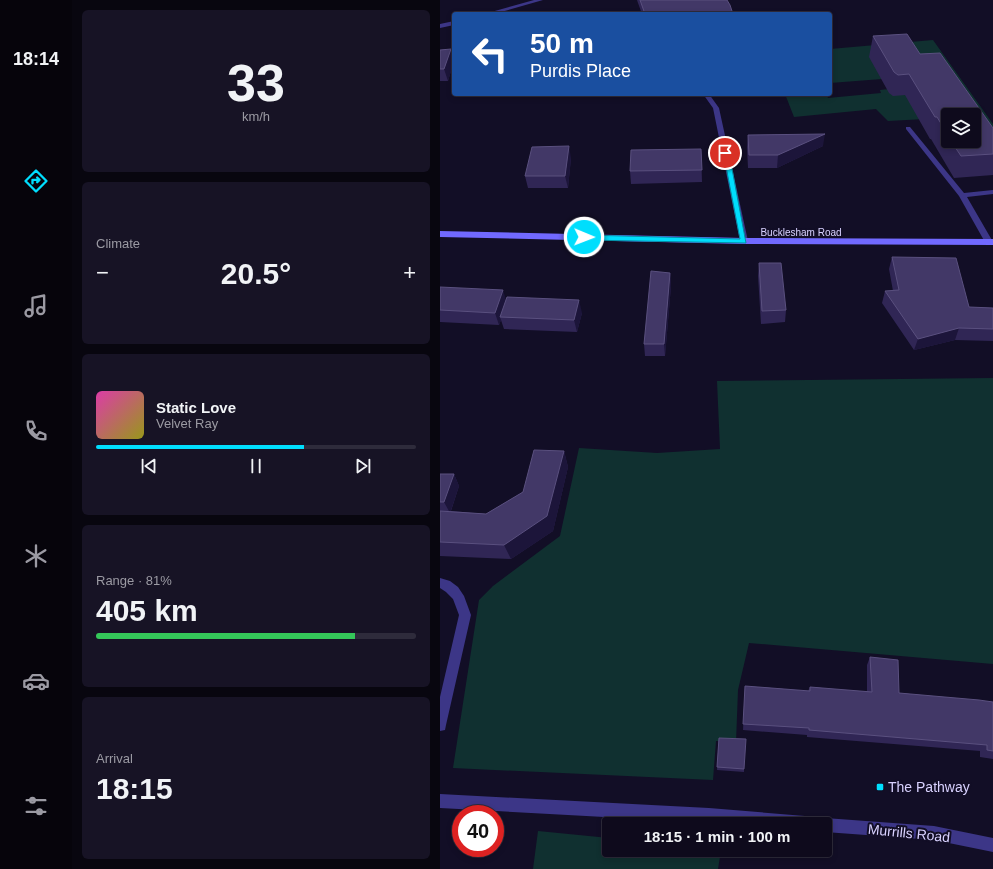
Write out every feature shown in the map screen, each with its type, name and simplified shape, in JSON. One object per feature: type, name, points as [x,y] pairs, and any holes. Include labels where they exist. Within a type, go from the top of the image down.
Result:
[{"type":"street","points":[[495,12],[540,0]]},
{"type":"street","points":[[440,26],[452,23]]},
{"type":"street","points":[[707,96],[716,108],[744,241]]},
{"type":"street","points":[[908,128],[962,195],[991,242]]},
{"type":"street","points":[[962,195],[993,192]]},
{"type":"street","name":"Bucklesham Road","points":[[440,234],[744,241],[991,242]]},
{"type":"street","points":[[440,582],[446,584],[460,598],[465,615],[440,725]]},
{"type":"street","points":[[440,801],[733,817]]},
{"type":"street","name":"Murrills Road","points":[[832,826],[934,833],[993,845]]},
{"type":"green space","points":[[933,40],[993,124],[993,135],[981,122],[981,108],[956,108],[882,79],[832,83],[832,49]]},
{"type":"green space","points":[[889,89],[910,95],[925,119],[888,121],[876,109],[794,117],[786,96],[827,96],[828,98],[881,93],[880,90]]},
{"type":"green space","points":[[993,378],[993,664],[749,643],[738,690],[736,742],[716,741],[713,780],[453,768],[479,600],[493,586],[560,536],[579,448],[657,453],[720,449],[717,381]]},
{"type":"green space","points":[[538,831],[602,837],[602,857],[720,857],[718,869],[533,869]]},
{"type":"building","points":[[640,0],[727,0],[732,12],[644,12]]},
{"type":"building","points":[[907,34],[920,54],[940,53],[979,108],[941,108],[941,124],[937,117],[935,117],[909,74],[898,75],[894,72],[873,36]]},
{"type":"building","points":[[451,49],[444,69],[440,69],[440,50]]},
{"type":"building","points":[[981,111],[993,128],[993,154],[961,156],[956,148],[981,148]]},
{"type":"building","points":[[825,134],[778,155],[749,155],[748,135]]},
{"type":"building","points":[[569,146],[565,176],[525,176],[532,147]]},
{"type":"building","points":[[701,149],[702,170],[630,171],[631,150]]},
{"type":"building","points":[[892,257],[956,258],[969,307],[993,308],[993,329],[959,328],[918,339],[885,291],[899,290]]},
{"type":"building","points":[[759,263],[781,263],[786,310],[762,311]]},
{"type":"building","points":[[651,271],[670,273],[664,344],[644,344]]},
{"type":"building","points":[[440,287],[503,290],[495,313],[440,310]]},
{"type":"building","points":[[507,297],[579,300],[574,320],[500,317]]},
{"type":"building","points":[[534,450],[564,451],[547,516],[504,545],[440,542],[440,511],[486,514],[523,492]]},
{"type":"building","points":[[440,474],[454,474],[444,502],[440,502]]},
{"type":"building","points":[[870,657],[898,660],[899,693],[993,702],[993,751],[987,750],[987,745],[809,730],[809,728],[743,724],[745,686],[810,691],[810,687],[872,692]]},
{"type":"building","points":[[719,738],[746,739],[744,769],[717,767]]},
{"type":"place","name":"The Pathway","points":[[880,787]]},
{"type":"route","points":[[584,237],[744,241],[725,153]]}]
